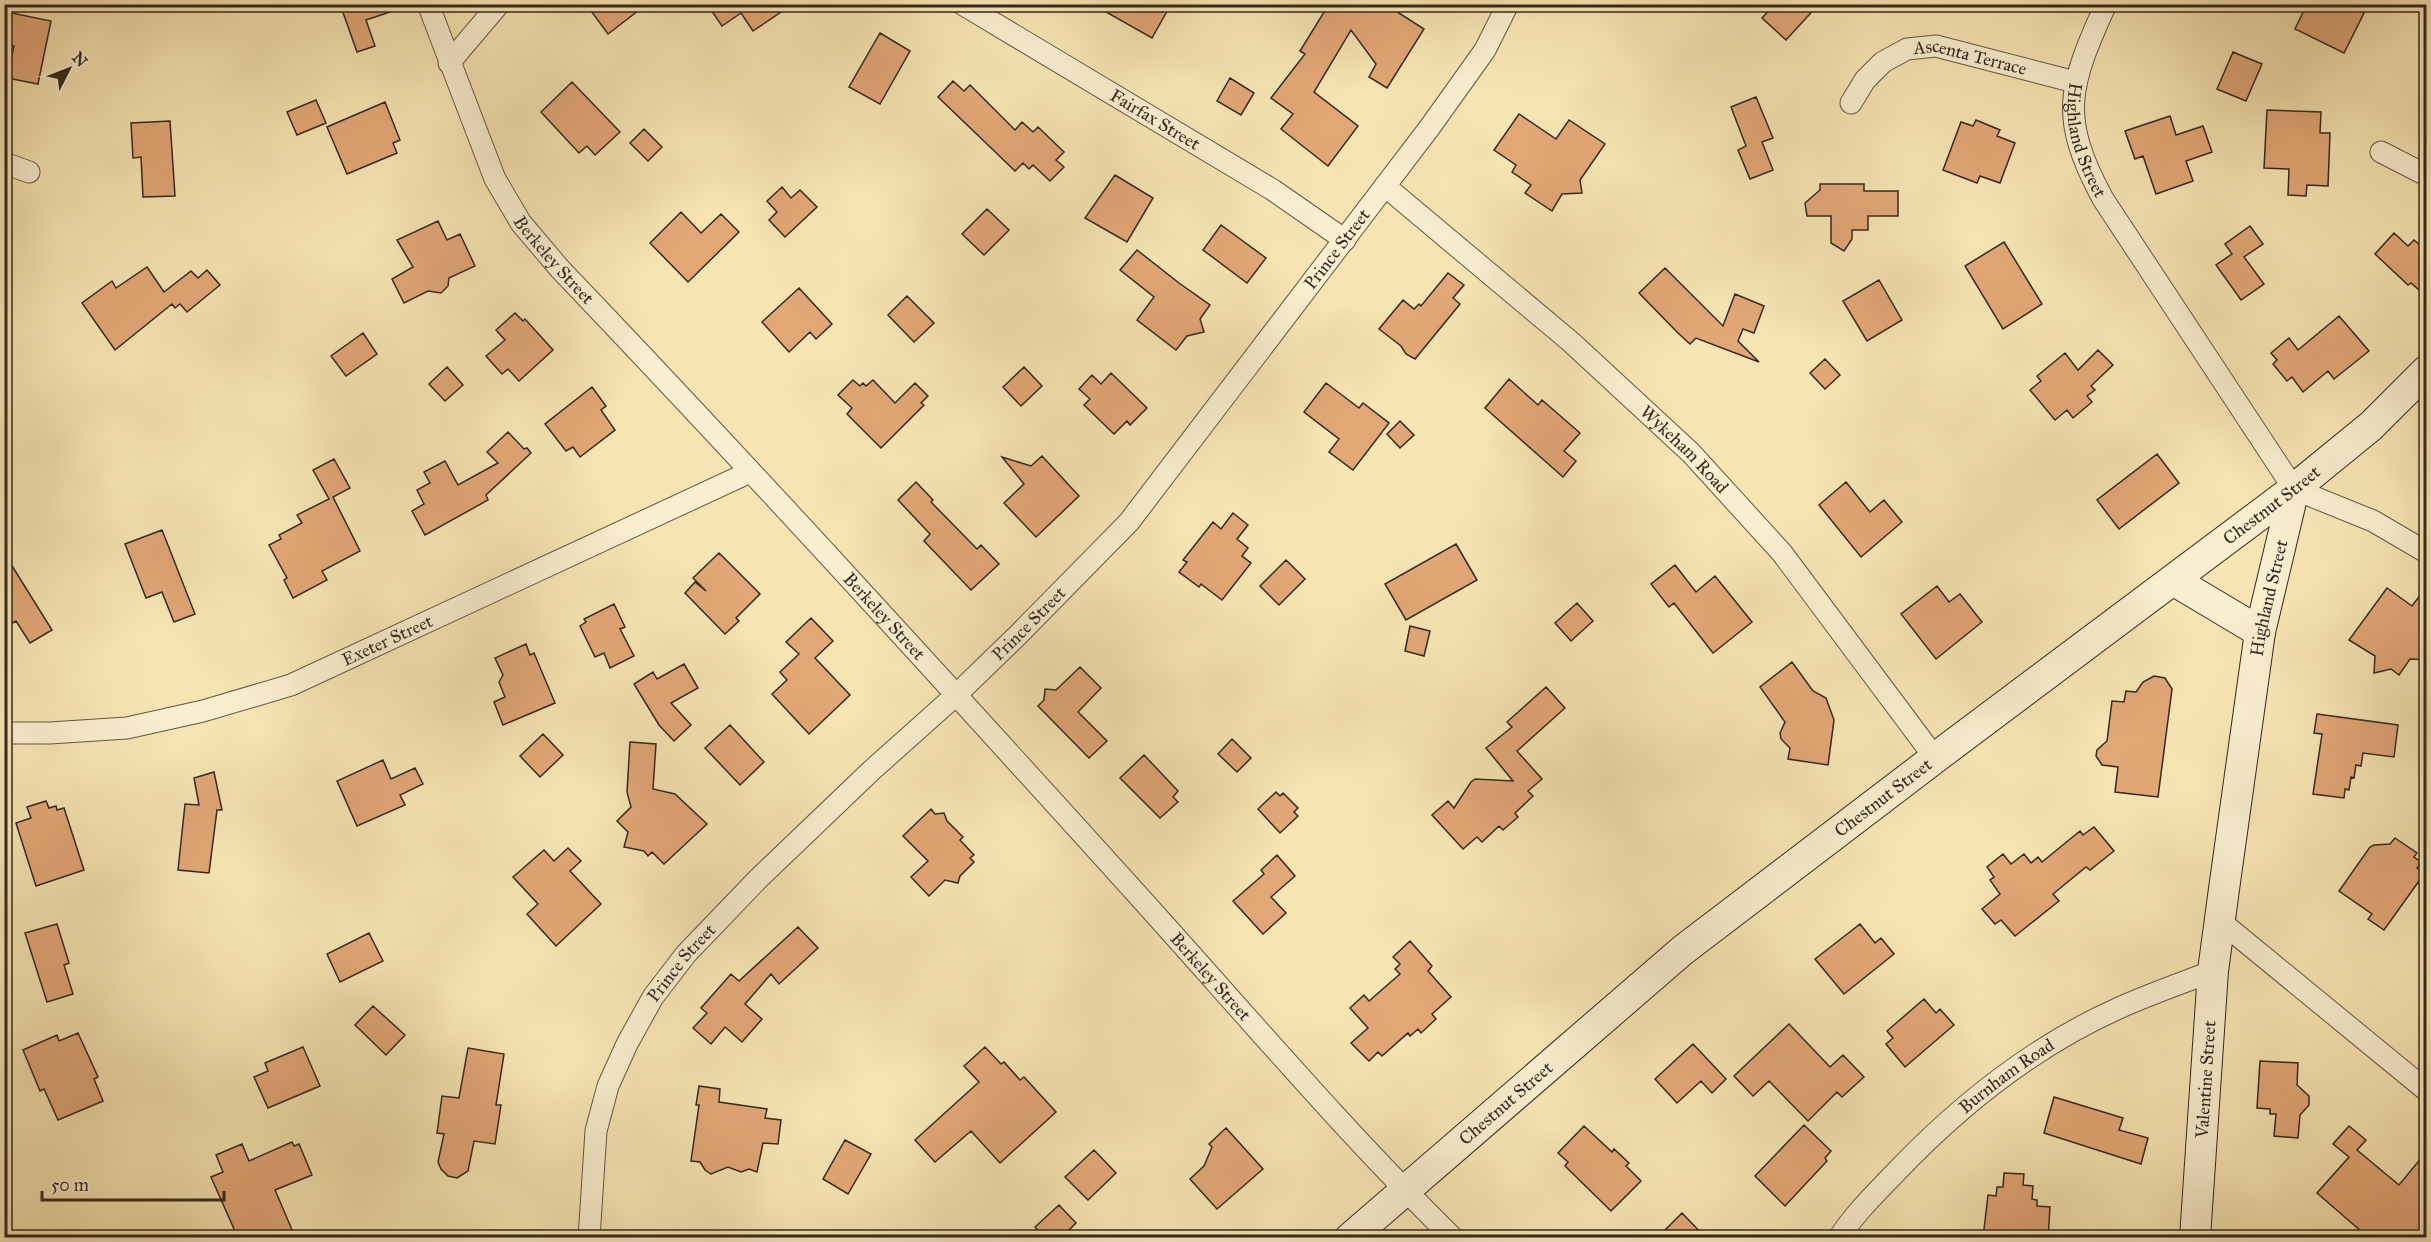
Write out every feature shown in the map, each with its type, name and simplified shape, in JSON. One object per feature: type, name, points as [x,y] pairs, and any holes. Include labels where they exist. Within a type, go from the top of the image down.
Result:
[{"type":"main road","name":"Chestnut Street","points":[[1350,1238],[1404,1189],[1683,951],[1935,758],[2294,489],[2371,426],[2427,371]]},
{"type":"main road","name":"Highland Street","points":[[2220,921],[2260,632],[2294,489]]},
{"type":"main road","points":[[2173,580],[2260,632]]},
{"type":"main road","name":"Valentine Street","points":[[2195,1238],[2213,971],[2220,921]]},
{"type":"street","name":"Berkeley Street","points":[[428,4],[495,179],[521,224],[560,269],[956,695],[1318,1097],[1453,1238]]},
{"type":"street","points":[[449,63],[499,4]]},
{"type":"street","name":"Fairfax Street","points":[[962,4],[1274,190],[1345,240]]},
{"type":"street","name":"Prince Street","points":[[589,1238],[597,1131],[608,1086],[627,1044],[653,997],[686,954],[758,879],[1026,628],[1129,522],[1345,240],[1485,50],[1508,4]]},
{"type":"street","name":"Highland Street","points":[[2106,4],[2075,82],[2073,109],[2076,139],[2087,170],[2103,199],[2294,489]]},
{"type":"street","name":"Ascenta Terrace","points":[[1851,103],[1865,80],[1883,62],[1906,50],[1936,46],[2075,82]]},
{"type":"street","points":[[2381,153],[2427,175]]},
{"type":"street","points":[[4,163],[29,172]]},
{"type":"street","name":"Wykeham Road","points":[[1385,186],[1571,342],[1690,453],[1782,554],[1935,758]]},
{"type":"street","name":"Exeter Street","points":[[4,733],[50,733],[127,728],[203,711],[291,685],[750,472]]},
{"type":"street","points":[[2294,489],[2373,521],[2427,552]]},
{"type":"street","points":[[2220,921],[2427,1090]]},
{"type":"street","name":"Burnham Road","points":[[1839,1238],[1879,1190],[1923,1144],[1964,1106],[2010,1070],[2066,1035],[2118,1008],[2213,971]]},
{"type":"building","points":[[340,4],[402,4],[402,8],[366,20],[375,46],[357,52]]},
{"type":"building","points":[[586,4],[647,4],[608,34]]},
{"type":"building","points":[[707,4],[793,4],[753,31],[741,13],[722,26]]},
{"type":"building","points":[[1092,4],[1171,4],[1152,38]]},
{"type":"building","points":[[1329,4],[1385,4],[1424,29],[1387,88],[1369,77],[1376,64],[1351,30],[1314,92],[1358,126],[1328,166],[1281,129],[1293,114],[1271,98],[1305,54],[1300,51]]},
{"type":"building","points":[[1775,4],[1819,4],[1786,40],[1762,18]]},
{"type":"building","points":[[2307,4],[2346,4],[2364,13],[2344,53],[2295,29]]},
{"type":"building","points":[[7,12],[51,21],[38,84],[7,78],[14,46],[4,44]]},
{"type":"building","points":[[880,33],[910,51],[880,104],[849,87]]},
{"type":"building","points":[[2233,52],[2262,64],[2246,101],[2217,89]]},
{"type":"building","points":[[1230,78],[1254,93],[1241,115],[1217,101]]},
{"type":"building","points":[[953,81],[964,91],[970,85],[1015,130],[1022,122],[1033,132],[1038,127],[1064,152],[1056,160],[1064,167],[1050,181],[1033,165],[1029,169],[1023,163],[1015,171],[938,97]]},
{"type":"building","points":[[572,82],[620,132],[595,155],[587,146],[579,153],[541,112]]},
{"type":"building","points":[[1756,97],[1773,138],[1762,142],[1773,170],[1750,179],[1738,150],[1746,146],[1731,107]]},
{"type":"building","points":[[316,100],[326,123],[297,135],[287,112]]},
{"type":"building","points":[[385,102],[400,140],[393,143],[397,153],[347,174],[327,127]]},
{"type":"building","points":[[2267,110],[2321,112],[2320,133],[2330,133],[2328,186],[2307,185],[2306,196],[2288,195],[2289,169],[2264,168]]},
{"type":"building","points":[[1519,114],[1556,139],[1569,120],[1605,144],[1580,180],[1582,193],[1562,194],[1552,211],[1525,193],[1531,185],[1512,172],[1516,165],[1494,150]]},
{"type":"building","points":[[2170,116],[2176,135],[2203,126],[2212,152],[2186,161],[2193,181],[2156,194],[2143,156],[2135,159],[2125,131]]},
{"type":"building","points":[[1976,120],[2000,130],[1997,136],[2015,143],[2000,183],[1980,176],[1977,183],[1943,170],[1961,122],[1973,126]]},
{"type":"building","points":[[170,121],[175,196],[143,197],[141,157],[133,158],[131,123]]},
{"type":"building","points":[[644,129],[662,147],[648,161],[630,143]]},
{"type":"building","points":[[1115,175],[1153,198],[1127,242],[1085,218]]},
{"type":"building","points":[[1820,184],[1864,184],[1864,191],[1898,191],[1898,216],[1868,216],[1868,230],[1852,230],[1852,239],[1844,251],[1831,243],[1831,216],[1807,216],[1805,203],[1820,190]]},
{"type":"building","points":[[782,187],[791,198],[800,190],[817,207],[785,237],[769,220],[777,212],[767,201]]},
{"type":"building","points":[[987,209],[1009,230],[984,255],[962,234]]},
{"type":"building","points":[[681,212],[701,233],[721,214],[739,232],[688,282],[650,243]]},
{"type":"building","points":[[438,221],[447,240],[460,234],[475,266],[449,278],[448,286],[441,293],[428,291],[404,303],[392,279],[413,267],[397,240]]},
{"type":"building","points":[[1221,225],[1266,258],[1247,283],[1203,250]]},
{"type":"building","points":[[2250,226],[2263,244],[2244,257],[2264,284],[2241,300],[2216,265],[2232,254],[2225,244]]},
{"type":"building","points":[[2394,233],[2408,246],[2414,240],[2427,251],[2427,297],[2411,283],[2408,285],[2375,254]]},
{"type":"building","points":[[2004,242],[2042,304],[2003,329],[1965,266]]},
{"type":"building","points":[[1137,250],[1210,305],[1200,319],[1204,332],[1187,336],[1176,350],[1137,320],[1154,297],[1120,270]]},
{"type":"building","points":[[147,267],[164,292],[191,271],[198,278],[207,270],[220,285],[187,312],[180,304],[175,308],[172,304],[115,350],[82,303],[112,281],[116,288]]},
{"type":"building","points":[[1665,268],[1723,326],[1735,294],[1764,306],[1754,333],[1743,329],[1738,341],[1759,362],[1696,338],[1690,344],[1678,333],[1639,293]]},
{"type":"building","points":[[1448,273],[1464,285],[1453,298],[1460,304],[1415,359],[1406,354],[1401,346],[1379,329],[1403,300],[1414,309],[1419,304],[1421,306]]},
{"type":"building","points":[[1879,280],[1902,320],[1867,341],[1843,301]]},
{"type":"building","points":[[799,288],[832,324],[816,339],[810,332],[789,352],[762,322]]},
{"type":"building","points":[[907,296],[934,323],[914,342],[888,315]]},
{"type":"building","points":[[515,313],[523,321],[525,319],[553,350],[519,381],[508,369],[502,374],[486,356],[505,340],[496,330]]},
{"type":"building","points":[[2339,316],[2369,351],[2334,379],[2328,371],[2303,392],[2292,377],[2287,381],[2273,364],[2277,360],[2271,353],[2289,338],[2298,350]]},
{"type":"building","points":[[363,333],[377,354],[346,376],[331,356]]},
{"type":"building","points":[[2098,350],[2113,365],[2091,386],[2095,390],[2087,396],[2092,402],[2073,418],[2067,410],[2055,420],[2030,390],[2041,381],[2037,376],[2065,353],[2078,370]]},
{"type":"building","points":[[1825,359],[1840,375],[1825,389],[1810,373]]},
{"type":"building","points":[[447,367],[463,385],[445,401],[429,384]]},
{"type":"building","points":[[1024,367],[1042,386],[1021,406],[1003,387]]},
{"type":"building","points":[[1111,373],[1147,408],[1130,425],[1127,421],[1114,434],[1084,405],[1090,399],[1079,389],[1092,375],[1101,384]]},
{"type":"building","points":[[1509,379],[1538,405],[1542,400],[1580,433],[1564,451],[1576,461],[1563,477],[1485,408]]},
{"type":"building","points":[[853,380],[860,386],[863,383],[866,386],[873,380],[895,403],[915,383],[928,396],[921,403],[924,405],[881,448],[847,414],[852,408],[838,395]]},
{"type":"building","points":[[1326,383],[1359,408],[1363,403],[1389,423],[1353,470],[1329,452],[1339,439],[1304,412]]},
{"type":"building","points":[[592,387],[606,406],[601,410],[615,430],[580,457],[573,447],[566,451],[545,424]]},
{"type":"building","points":[[1400,421],[1414,435],[1400,448],[1387,434]]},
{"type":"building","points":[[508,432],[531,453],[486,495],[488,500],[425,535],[412,511],[424,504],[417,490],[430,483],[424,472],[445,461],[458,485],[498,463],[487,452]]},
{"type":"building","points":[[2157,454],[2179,483],[2119,529],[2097,500]]},
{"type":"building","points":[[1042,456],[1079,496],[1036,537],[1004,503],[1024,484],[1002,457],[1031,466]]},
{"type":"building","points":[[334,459],[350,488],[333,497],[360,551],[322,571],[327,580],[293,598],[284,580],[287,578],[269,545],[281,539],[279,535],[302,523],[297,515],[329,499],[313,470]]},
{"type":"building","points":[[916,482],[933,500],[931,502],[977,549],[981,545],[999,564],[971,590],[924,541],[930,534],[898,500]]},
{"type":"building","points":[[1846,482],[1870,512],[1884,500],[1902,522],[1861,557],[1819,505]]},
{"type":"building","points":[[1233,513],[1248,525],[1237,539],[1248,548],[1242,556],[1251,563],[1222,600],[1201,584],[1199,587],[1179,572],[1187,562],[1183,560],[1213,522],[1221,529]]},
{"type":"building","points":[[162,530],[195,614],[174,622],[162,592],[146,598],[125,544]]},
{"type":"building","points":[[1456,544],[1477,580],[1406,620],[1385,584]]},
{"type":"building","points":[[4,553],[52,630],[30,643],[16,621],[4,628]]},
{"type":"building","points":[[719,553],[760,594],[736,618],[739,621],[725,634],[685,593],[695,582],[706,591],[693,578]]},
{"type":"building","points":[[1286,560],[1305,579],[1279,605],[1260,586]]},
{"type":"building","points":[[1675,565],[1696,592],[1715,576],[1752,622],[1713,653],[1674,603],[1669,607],[1651,584]]},
{"type":"building","points":[[1937,586],[1949,602],[1960,594],[1982,622],[1936,659],[1901,614]]},
{"type":"building","points":[[2427,586],[2427,660],[2410,659],[2399,675],[2391,669],[2374,673],[2375,656],[2349,640],[2387,588],[2412,606]]},
{"type":"building","points":[[1577,603],[1593,621],[1571,641],[1555,623]]},
{"type":"building","points":[[614,604],[625,627],[620,629],[634,656],[610,668],[604,653],[595,657],[580,626],[586,622],[584,619]]},
{"type":"building","points":[[811,618],[833,641],[815,658],[850,695],[809,734],[772,694],[787,680],[780,672],[799,654],[786,642]]},
{"type":"building","points":[[1410,626],[1430,631],[1424,656],[1405,651]]},
{"type":"building","points":[[526,644],[530,655],[534,653],[555,703],[503,725],[494,702],[505,697],[499,682],[503,675],[495,658]]},
{"type":"building","points":[[1792,662],[1813,691],[1826,698],[1834,720],[1828,765],[1788,759],[1790,748],[1781,739],[1780,733],[1785,722],[1760,687]]},
{"type":"building","points":[[684,664],[698,688],[671,703],[691,725],[674,741],[659,725],[634,684],[653,672],[657,679]]},
{"type":"building","points":[[1080,667],[1101,688],[1078,712],[1107,741],[1089,758],[1038,706],[1044,700],[1045,689],[1056,690]]},
{"type":"building","points":[[2154,676],[2165,678],[2172,689],[2158,797],[2115,792],[2118,767],[2102,765],[2096,756],[2097,750],[2107,741],[2112,701],[2124,702],[2126,691],[2136,692],[2143,682]]},
{"type":"building","points":[[1546,687],[1565,708],[1517,751],[1542,779],[1528,791],[1533,796],[1515,813],[1518,817],[1503,830],[1499,826],[1482,842],[1477,837],[1463,849],[1432,815],[1448,801],[1454,808],[1475,779],[1513,781],[1486,748],[1512,727],[1507,722]]},
{"type":"building","points":[[2317,714],[2398,725],[2394,757],[2363,753],[2361,766],[2356,765],[2354,778],[2351,777],[2349,790],[2345,789],[2344,798],[2313,794],[2322,734],[2314,733]]},
{"type":"building","points":[[730,725],[764,762],[740,785],[705,748]]},
{"type":"building","points":[[543,734],[563,755],[540,777],[520,756]]},
{"type":"building","points":[[1232,739],[1251,758],[1237,772],[1218,754]]},
{"type":"building","points":[[630,742],[656,744],[653,789],[675,794],[707,824],[664,864],[652,852],[648,856],[644,851],[624,847],[628,832],[617,821],[631,807],[627,792]]},
{"type":"building","points":[[1144,755],[1178,791],[1173,797],[1178,802],[1160,818],[1120,778]]},
{"type":"building","points":[[383,760],[391,779],[415,768],[423,784],[400,795],[405,805],[357,826],[337,781]]},
{"type":"building","points":[[214,772],[222,810],[217,810],[209,873],[178,870],[185,804],[199,805],[194,778]]},
{"type":"building","points":[[1276,792],[1280,796],[1283,793],[1298,808],[1294,812],[1298,816],[1280,833],[1258,809]]},
{"type":"building","points":[[46,801],[49,808],[56,806],[57,810],[64,808],[84,870],[36,886],[16,823],[31,818],[27,807]]},
{"type":"building","points":[[931,809],[935,814],[944,813],[947,821],[963,837],[960,840],[974,855],[970,858],[974,862],[960,876],[958,883],[945,880],[929,896],[911,877],[928,861],[903,836]]},
{"type":"building","points":[[2094,827],[2114,851],[2090,870],[2086,867],[2053,894],[2059,901],[2015,936],[2001,920],[1995,924],[1982,909],[2000,894],[1990,880],[1994,877],[1987,867],[2003,854],[2011,864],[2024,854],[2031,863],[2038,857],[2042,862],[2080,831],[2083,835]]},
{"type":"building","points":[[2395,838],[2417,853],[2414,857],[2421,862],[2417,868],[2424,874],[2384,930],[2368,919],[2372,914],[2339,891],[2370,847],[2390,844]]},
{"type":"building","points":[[568,848],[581,861],[570,871],[601,904],[556,946],[527,914],[538,904],[513,877],[544,850],[554,861]]},
{"type":"building","points":[[1277,855],[1295,876],[1271,897],[1286,913],[1263,934],[1233,901],[1264,874],[1261,870]]},
{"type":"building","points":[[57,924],[69,963],[64,965],[73,994],[47,1002],[25,933]]},
{"type":"building","points":[[1860,924],[1875,943],[1881,938],[1894,954],[1844,994],[1815,959]]},
{"type":"building","points":[[798,927],[818,948],[779,984],[771,974],[745,1004],[762,1019],[742,1042],[725,1027],[711,1044],[693,1028],[707,1013],[701,1008],[731,974],[739,981]]},
{"type":"building","points":[[369,933],[383,961],[340,982],[327,954]]},
{"type":"building","points":[[1410,941],[1432,966],[1428,971],[1451,997],[1432,1014],[1436,1019],[1421,1033],[1418,1029],[1410,1036],[1408,1033],[1382,1056],[1378,1052],[1369,1061],[1351,1043],[1368,1028],[1350,1008],[1364,995],[1369,1001],[1400,974],[1395,969],[1400,964],[1393,957]]},
{"type":"building","points":[[1924,999],[1936,1013],[1940,1009],[1954,1025],[1905,1067],[1886,1044],[1893,1038],[1887,1031]]},
{"type":"building","points":[[373,1006],[405,1035],[386,1055],[355,1025]]},
{"type":"building","points":[[1789,1024],[1830,1067],[1843,1055],[1864,1077],[1842,1097],[1837,1092],[1808,1121],[1769,1081],[1753,1096],[1734,1076]]},
{"type":"building","points":[[78,1033],[98,1077],[94,1079],[103,1101],[58,1120],[44,1089],[40,1091],[23,1050],[57,1035],[59,1041]]},
{"type":"building","points":[[1693,1044],[1726,1079],[1712,1093],[1701,1081],[1677,1103],[1655,1079]]},
{"type":"building","points":[[303,1047],[320,1086],[268,1108],[254,1077],[268,1071],[265,1063]]},
{"type":"building","points":[[985,1047],[1001,1064],[1004,1062],[1020,1080],[1024,1077],[1056,1112],[1000,1163],[971,1131],[935,1162],[915,1140],[979,1082],[964,1066]]},
{"type":"building","points":[[468,1048],[504,1054],[496,1105],[501,1105],[495,1144],[474,1141],[468,1171],[457,1178],[448,1176],[441,1169],[438,1162],[444,1134],[437,1133],[442,1096],[459,1098]]},
{"type":"building","points":[[2260,1061],[2298,1063],[2297,1085],[2309,1096],[2309,1105],[2300,1115],[2298,1138],[2274,1136],[2276,1114],[2270,1114],[2270,1109],[2257,1108]]},
{"type":"building","points":[[699,1086],[720,1089],[719,1102],[767,1109],[765,1118],[781,1120],[778,1144],[763,1143],[757,1172],[749,1169],[741,1172],[728,1167],[711,1174],[700,1162],[691,1161],[699,1105],[696,1105]]},
{"type":"building","points":[[2054,1097],[2123,1118],[2119,1130],[2148,1138],[2141,1164],[2044,1133]]},
{"type":"building","points":[[1804,1125],[1831,1151],[1825,1158],[1827,1161],[1785,1206],[1755,1176]]},
{"type":"building","points":[[1584,1126],[1612,1152],[1614,1149],[1629,1163],[1626,1166],[1641,1181],[1611,1211],[1565,1166],[1568,1162],[1558,1153]]},
{"type":"building","points":[[2349,1126],[2366,1140],[2357,1150],[2399,1185],[2427,1151],[2427,1221],[2412,1238],[2369,1238],[2317,1193],[2349,1157],[2333,1144]]},
{"type":"building","points":[[1226,1128],[1263,1169],[1217,1209],[1190,1179],[1204,1166],[1212,1147],[1209,1144]]},
{"type":"building","points":[[845,1140],[871,1154],[848,1194],[823,1179]]},
{"type":"building","points":[[292,1142],[294,1146],[299,1144],[312,1175],[275,1190],[293,1232],[280,1238],[238,1238],[211,1177],[223,1172],[216,1155],[242,1144],[249,1161]]},
{"type":"building","points":[[1094,1150],[1116,1173],[1088,1200],[1065,1177]]},
{"type":"building","points":[[2004,1173],[2024,1174],[2023,1185],[2033,1186],[2032,1199],[2037,1200],[2037,1206],[2050,1207],[2048,1238],[1983,1238],[1988,1195],[1996,1196],[1997,1187],[2003,1187]]},
{"type":"building","points":[[1059,1205],[1076,1223],[1061,1238],[1045,1238],[1035,1227]]},
{"type":"building","points":[[1682,1213],[1706,1238],[1657,1238]]}]
